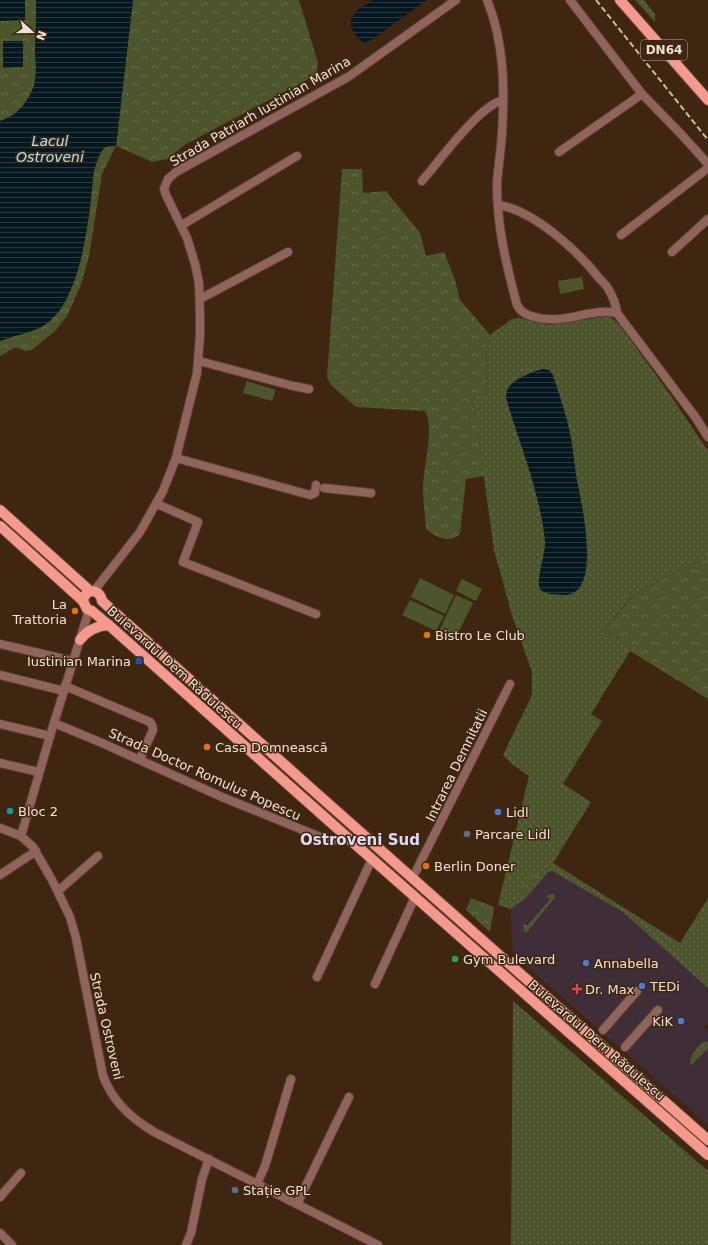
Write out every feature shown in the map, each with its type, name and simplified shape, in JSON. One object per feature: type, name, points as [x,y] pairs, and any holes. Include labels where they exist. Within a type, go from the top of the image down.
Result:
[{"type":"main road","name":"DN64","points":[[620,0],[708,100]]},
{"type":"main road","name":"Bulevardul Dem Rădulescu","points":[[0,510],[97,595],[412,879],[708,1140]]},
{"type":"main road","name":"Bulevardul Dem Rădulescu","points":[[0,526],[83,601],[84,607],[109,625],[372,860],[416,897],[708,1155]]},
{"type":"main road","points":[[83,601],[85,595],[97,595]]},
{"type":"main road","name":"Bulevardul Dem Rădulescu","points":[[91,611],[100,607],[97,595]]},
{"type":"main road","points":[[80,640],[84,634],[91,629],[109,625]]},
{"type":"main road","points":[[502,973],[510,964]]},
{"type":"street","name":"Strada Patriarh Iustinian Marina","points":[[97,595],[105,578],[140,532],[157,504],[176,458],[199,361],[200,299],[196,264],[182,225],[166,195],[164,189],[165,184],[171,176],[348,77],[456,0]]},
{"type":"street","points":[[487,0],[493,13],[500,46],[503,100],[502,135],[497,183],[500,232],[517,305],[523,313],[535,317],[555,320],[603,311],[617,313]]},
{"type":"street","points":[[570,0],[642,94],[686,138],[708,164]]},
{"type":"street","points":[[559,152],[642,94]]},
{"type":"street","points":[[422,181],[476,118],[496,102],[503,100]]},
{"type":"street","points":[[182,225],[297,156]]},
{"type":"street","points":[[621,235],[708,168]]},
{"type":"street","points":[[498,206],[516,210],[538,223],[568,244],[589,265],[610,291],[617,313],[696,418],[708,437]]},
{"type":"street","points":[[672,252],[708,218]]},
{"type":"street","points":[[200,299],[288,252]]},
{"type":"street","points":[[199,361],[293,386],[309,388]]},
{"type":"street","points":[[176,458],[310,495],[315,493],[320,487],[371,493]]},
{"type":"street","points":[[157,504],[198,522],[183,562],[316,614]]},
{"type":"street","points":[[21,836],[54,723],[80,640],[91,611]]},
{"type":"street","points":[[0,644],[74,661]]},
{"type":"street","points":[[0,675],[65,688],[150,722],[153,730],[140,759]]},
{"type":"street","name":"Intrarea Demnitatii","points":[[412,879],[510,684]]},
{"type":"street","name":"Strada Doctor Romulus Popescu","points":[[54,723],[140,759],[222,797],[325,839],[331,841],[347,837]]},
{"type":"street","points":[[0,724],[50,736]]},
{"type":"street","points":[[0,763],[39,772]]},
{"type":"street","name":"Strada Ostroveni","points":[[0,828],[21,836],[30,843],[58,891],[74,928],[102,1068],[110,1092],[123,1109],[143,1125],[378,1245]]},
{"type":"street","points":[[0,875],[36,851]]},
{"type":"street","points":[[58,891],[98,856]]},
{"type":"street","points":[[317,977],[372,860]]},
{"type":"street","points":[[375,984],[416,897]]},
{"type":"street","points":[[603,1030],[637,991]]},
{"type":"street","points":[[625,1047],[658,1010]]},
{"type":"street","points":[[257,1184],[265,1166],[290,1079]]},
{"type":"street","points":[[297,1204],[349,1097]]},
{"type":"street","points":[[186,1245],[191,1233],[202,1179],[209,1159]]},
{"type":"street","points":[[0,1197],[21,1173]]},
{"type":"street","points":[[0,1233],[12,1245]]},
{"type":"shaded area","points":[[552,871],[623,912],[708,988],[708,1022],[704,1027],[708,1030],[708,1125],[513,954],[510,909],[525,899],[548,872]]},
{"type":"green space","points":[[0,0],[36,0],[36,73],[33,88],[23,106],[7,119],[0,121]]},
{"type":"green space","points":[[133,0],[299,0],[318,63],[316,75],[186,144],[167,159],[152,162],[116,146]]},
{"type":"green space","points":[[635,0],[644,0],[655,14],[655,22]]},
{"type":"green space","points":[[116,146],[102,174],[89,257],[80,287],[67,316],[56,330],[32,350],[25,351],[14,348],[0,356],[0,341],[40,328],[66,300],[75,279],[81,259],[89,216],[94,170],[101,152],[105,147]]},
{"type":"green space","points":[[342,169],[362,169],[363,193],[386,191],[420,233],[426,256],[444,252],[455,280],[460,300],[490,335],[486,349],[488,374],[486,395],[473,398],[484,476],[466,479],[460,534],[451,539],[438,537],[426,529],[423,479],[428,448],[429,427],[428,418],[425,411],[356,407],[331,385],[327,377]]},
{"type":"green space","points":[[582,277],[584,289],[560,294],[558,281]]},
{"type":"green space","points":[[610,317],[619,324],[671,396],[708,451],[708,557],[641,590],[630,598],[603,631],[615,637],[630,651],[591,714],[602,721],[563,784],[591,802],[553,863],[680,943],[708,898],[708,988],[623,912],[552,871],[548,872],[525,899],[510,909],[498,905],[529,776],[513,765],[503,755],[532,695],[532,672],[512,615],[494,550],[473,398],[486,394],[488,374],[486,349],[490,335],[512,319],[519,318],[550,325]]},
{"type":"green space","points":[[247,381],[276,390],[272,401],[243,393]]},
{"type":"green space","points":[[708,557],[708,699],[630,651],[615,637],[603,631],[631,598],[641,590]]},
{"type":"green space","points":[[420,578],[454,595],[445,614],[411,597]]},
{"type":"green space","points":[[462,579],[482,589],[476,601],[456,591]]},
{"type":"green space","points":[[456,595],[473,603],[454,641],[438,633]]},
{"type":"green space","points":[[410,600],[444,616],[436,631],[402,615]]},
{"type":"green space","points":[[533,871],[541,878],[525,896],[517,889]]},
{"type":"green space","points":[[552,894],[555,895],[555,897],[527,932],[524,932],[523,923],[527,926],[550,900],[546,896]]},
{"type":"green space","points":[[471,898],[494,907],[490,932],[466,910]]},
{"type":"green space","points":[[513,1001],[708,1171],[708,1245],[511,1245]]},
{"type":"green space","points":[[703,1042],[708,1042],[708,1048],[690,1065],[692,1056]]},
{"type":"water","points":[[0,0],[25,0],[25,20],[0,21]]},
{"type":"water","name":"Lacul Ostroveni","points":[[36,0],[133,0],[116,146],[104,148],[96,163],[80,264],[74,281],[60,310],[50,321],[32,331],[0,341],[0,121],[7,119],[23,106],[33,88],[36,73]]},
{"type":"water","points":[[372,0],[427,0],[373,39],[364,43],[353,31],[351,21],[352,17],[359,9]]},
{"type":"water","points":[[3,41],[23,41],[23,67],[3,68]]},
{"type":"water","points":[[543,369],[549,370],[553,375],[568,426],[582,503],[587,544],[587,564],[583,580],[576,591],[563,595],[551,594],[540,589],[539,580],[545,541],[539,505],[506,398],[509,387],[517,380],[528,374]]},
{"type":"railway","points":[[596,0],[708,140]]},
{"type":"place","name":"La Trattoria","points":[[75,611]]},
{"type":"place","name":"Bistro Le Club","points":[[427,635]]},
{"type":"place","name":"Iustinian Marina","points":[[139,661]]},
{"type":"place","name":"Casa Domnească","points":[[207,747]]},
{"type":"place","name":"Bloc 2","points":[[10,811]]},
{"type":"place","name":"Lidl","points":[[498,812]]},
{"type":"place","name":"Parcare Lidl","points":[[467,834]]},
{"type":"place","name":"Berlin Doner","points":[[426,866]]},
{"type":"place","name":"Gym Bulevard","points":[[455,959]]},
{"type":"place","name":"Annabella","points":[[586,963]]},
{"type":"place","name":"TEDi","points":[[642,986]]},
{"type":"place","name":"Dr. Max","points":[[577,989]]},
{"type":"place","name":"KiK","points":[[681,1021]]},
{"type":"place","name":"Stație GPL","points":[[235,1190]]},
{"type":"district","name":"Ostroveni Sud","points":[[360,840]]}]
